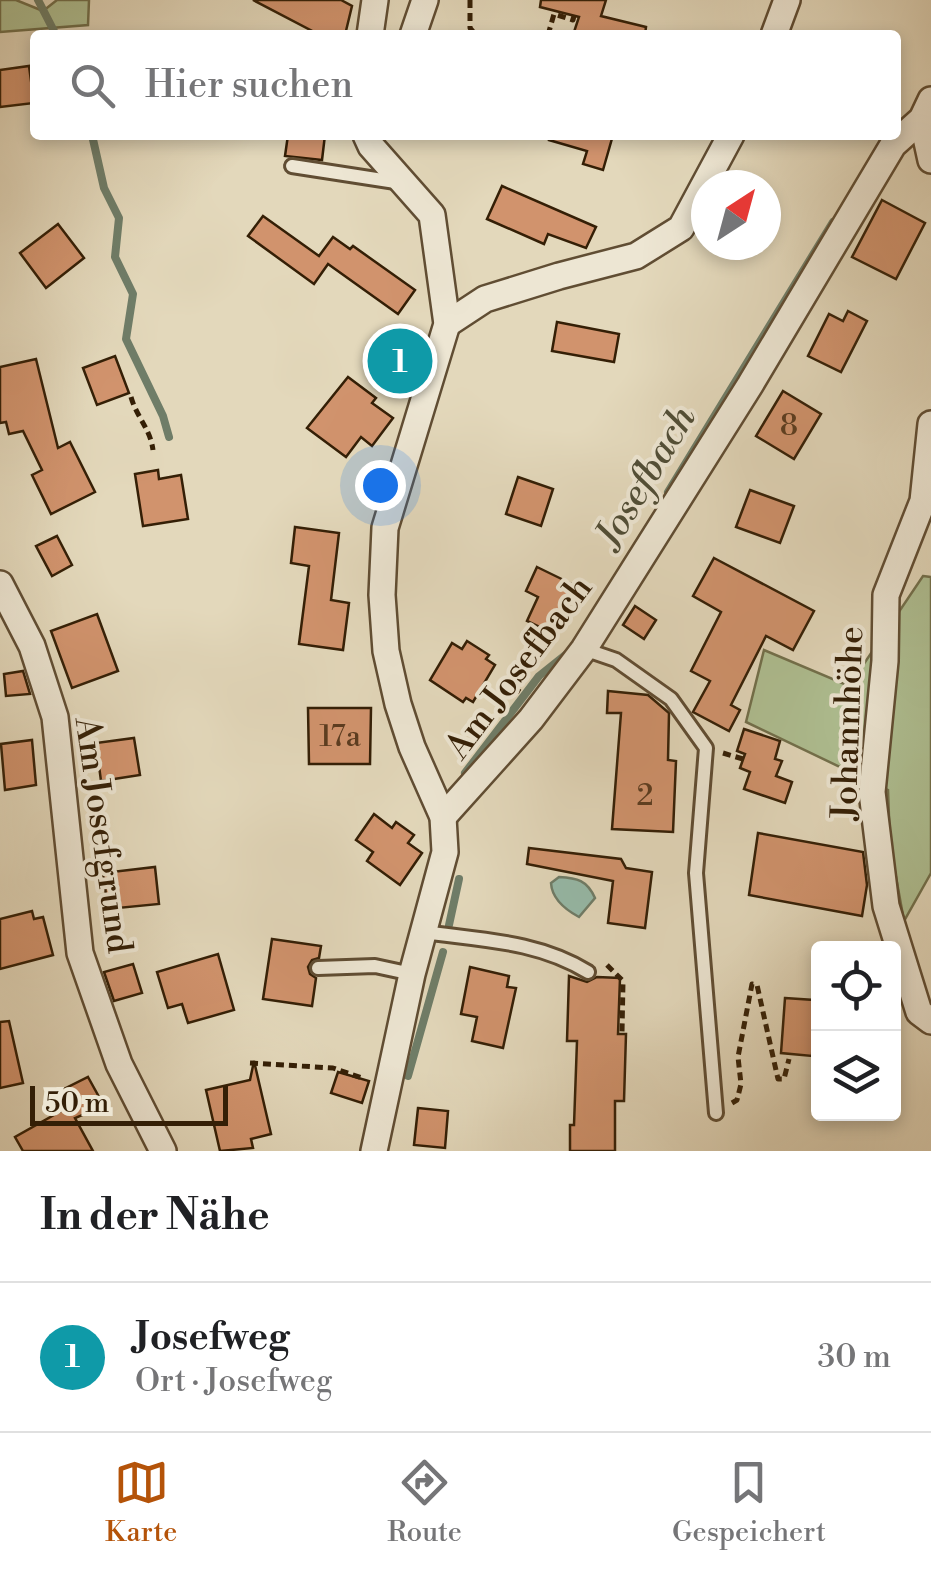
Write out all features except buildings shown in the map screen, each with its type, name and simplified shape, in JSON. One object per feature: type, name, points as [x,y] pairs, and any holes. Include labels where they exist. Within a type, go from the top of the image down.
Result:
[{"type":"street","points":[[371,30],[375,0]]},
{"type":"street","points":[[415,30],[425,0]]},
{"type":"street","points":[[776,30],[787,0]]},
{"type":"street","points":[[926,109],[931,160]]},
{"type":"street","name":"Am Josefbach","points":[[901,135],[926,109]]},
{"type":"street","points":[[372,140],[432,215],[447,324],[385,528],[382,595],[386,650],[398,704],[412,747],[444,818],[446,852],[412,974],[374,1151]]},
{"type":"street","points":[[447,324],[486,300],[636,256],[681,228],[728,140]]},
{"type":"street","name":"Am Josefbach","points":[[444,818],[531,719],[584,649],[750,385],[897,140]]},
{"type":"street","name":"Johannhöhe","points":[[931,424],[923,500],[886,595],[885,661],[872,792],[886,906],[919,1012],[931,1022]]},
{"type":"street","name":"Am Josefgrund","points":[[0,584],[32,646],[55,717],[80,952],[119,1064],[163,1151]]},
{"type":"lane","points":[[292,166],[405,184]]},
{"type":"lane","points":[[584,649],[616,660],[671,699],[706,748],[696,873],[715,1111]]},
{"type":"lane","points":[[424,932],[520,944],[564,957],[588,972]]},
{"type":"lane","points":[[318,968],[376,966],[412,974]]},
{"type":"path","points":[[470,0],[472,30]]},
{"type":"path","points":[[549,30],[554,14],[573,20],[574,16]]},
{"type":"path","points":[[131,397],[136,415],[150,429],[154,450]]},
{"type":"path","points":[[502,682],[517,690]]},
{"type":"path","points":[[715,1111],[737,1100],[741,1084],[738,1057],[752,984],[757,984],[778,1079],[784,1079],[789,1059]]},
{"type":"path","points":[[250,1062],[332,1068],[387,1086]]},
{"type":"shaded area","points":[[0,0],[16,0],[43,11],[57,0],[89,0],[88,25],[0,32]]},
{"type":"shaded area","points":[[923,576],[931,577],[931,873],[904,921],[890,844],[888,790],[746,722],[764,650],[849,686]]},
{"type":"shaded area","points":[[559,877],[581,881],[595,898],[579,917],[554,894],[551,883]]},
{"type":"waterway","points":[[38,0],[53,30]]},
{"type":"waterway","points":[[93,140],[104,188],[119,218],[115,257],[133,294],[126,339],[169,437]]},
{"type":"waterway","name":"Josefbach","points":[[668,492],[833,222]]},
{"type":"waterway","name":"Josefbach","points":[[465,773],[539,676],[569,652]]},
{"type":"waterway","name":"Josefbach","points":[[449,925],[459,879]]},
{"type":"waterway","name":"Josefbach","points":[[408,1076],[443,952]]},
{"type":"place","name":"Josefweg","points":[[400,361]]}]
